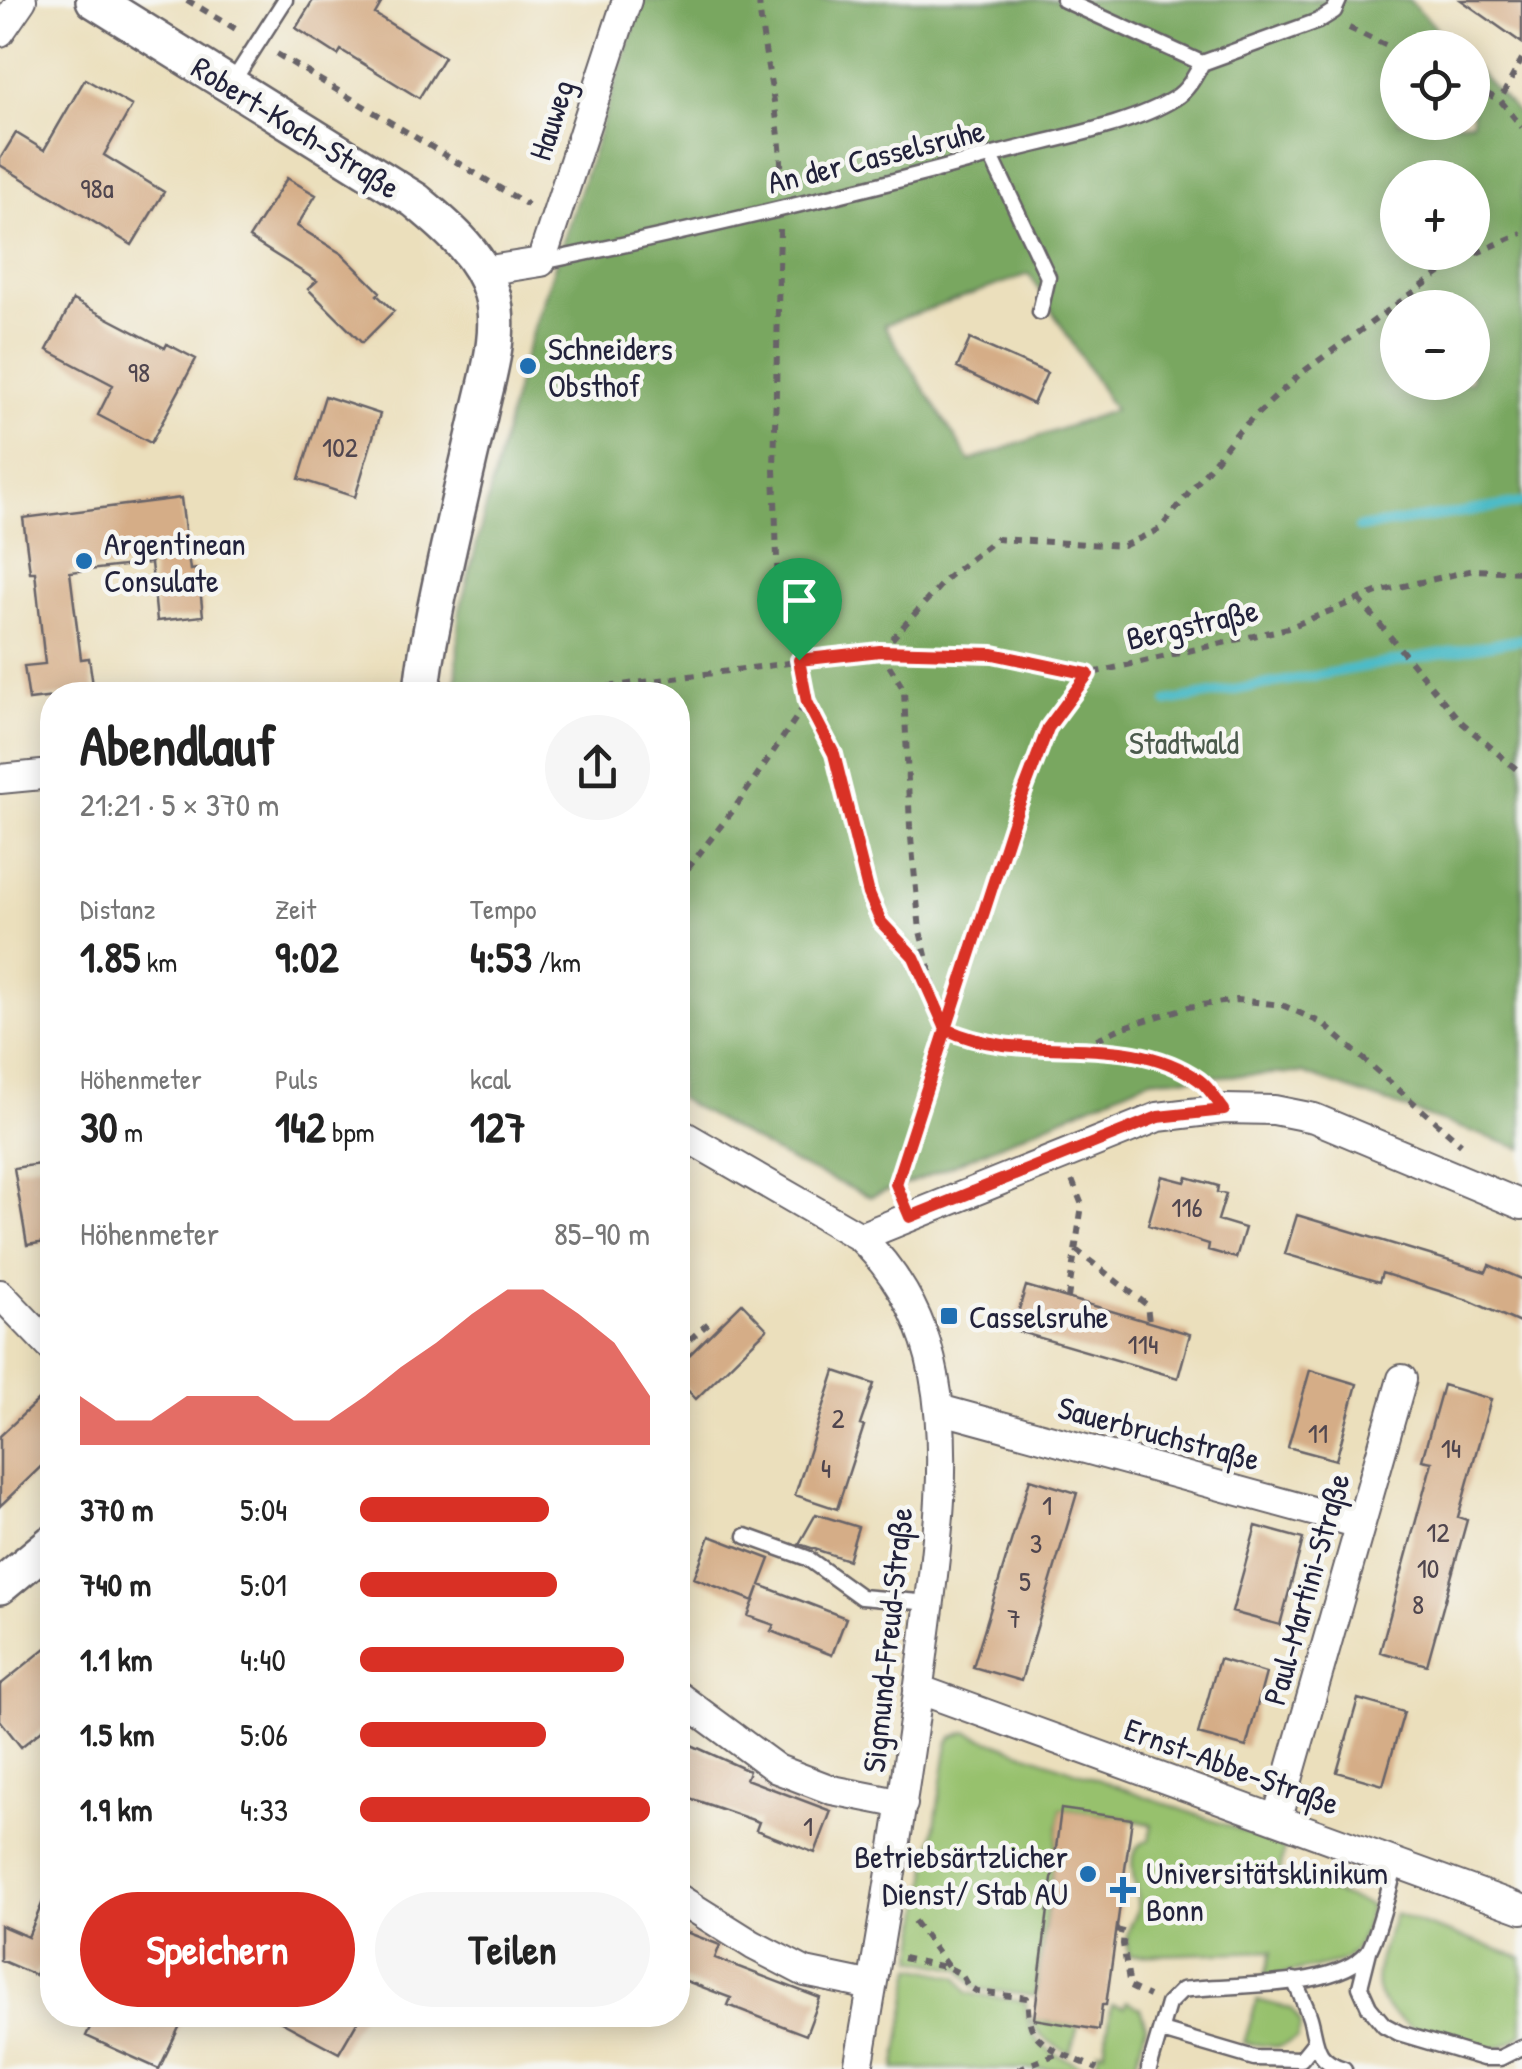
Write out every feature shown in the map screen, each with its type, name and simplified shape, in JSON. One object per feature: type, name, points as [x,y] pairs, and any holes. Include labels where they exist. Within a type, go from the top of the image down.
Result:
[{"type":"street","points":[[0,32],[22,0]]},
{"type":"street","name":"Robert-Koch-Straße","points":[[94,0],[415,200],[443,224],[483,270],[493,296],[494,338],[422,682]]},
{"type":"street","name":"Hauweg","points":[[541,262],[626,0]]},
{"type":"street","points":[[483,270],[541,262]]},
{"type":"street","points":[[0,779],[40,775]]},
{"type":"street","points":[[690,1139],[860,1236],[1158,1117],[1224,1110],[1274,1110],[1314,1118],[1522,1206]]},
{"type":"street","name":"Sigmund-Freud-Straße","points":[[858,2069],[903,1804],[930,1604],[941,1464],[939,1410],[930,1360],[916,1316],[884,1260],[860,1236]]},
{"type":"street","points":[[0,1294],[40,1336]]},
{"type":"street","name":"Paul-Martini-Straße","points":[[1277,1818],[1402,1378]]},
{"type":"street","name":"Sauerbruchstraße","points":[[939,1410],[1360,1524]]},
{"type":"street","points":[[0,1586],[40,1553]]},
{"type":"street","name":"Ernst-Abbe-Straße","points":[[918,1689],[1522,1909]]},
{"type":"street","points":[[690,1705],[777,1769],[832,1790],[903,1804]]},
{"type":"street","points":[[690,1906],[805,1972],[872,1986]]},
{"type":"lane","points":[[230,86],[285,0]]},
{"type":"lane","points":[[1064,0],[1202,63],[1318,22],[1337,5]]},
{"type":"lane","name":"An der Casselsruhe","points":[[541,262],[780,209],[991,156],[1158,107],[1178,96],[1202,63]]},
{"type":"lane","points":[[991,156],[1048,277],[1040,312]]},
{"type":"lane","points":[[746,1536],[807,1558],[861,1596],[930,1604]]},
{"type":"lane","points":[[1396,1864],[1360,1988],[1369,2007],[1384,2025],[1398,2033],[1482,2058],[1500,2058],[1522,2047]]},
{"type":"lane","points":[[1149,2069],[1168,2004],[1182,1990],[1294,1980],[1345,1968],[1368,1951]]},
{"type":"lane","points":[[1294,1980],[1311,2020],[1314,2043],[1332,2066],[1344,2069]]},
{"type":"lane","points":[[1162,2031],[1254,2058],[1300,2059],[1314,2043]]},
{"type":"path","points":[[187,0],[554,222]]},
{"type":"path","points":[[759,0],[782,151],[775,559],[778,588],[807,702],[834,754],[869,894],[881,922],[914,957],[946,1029],[965,1038],[1010,1046],[1080,1047],[1163,1062],[1201,1081],[1224,1110]]},
{"type":"path","points":[[1337,5],[1344,25],[1380,42]]},
{"type":"path","points":[[1500,100],[1522,59]]},
{"type":"path","points":[[1490,95],[1500,100],[1522,127]]},
{"type":"path","points":[[880,651],[948,577],[996,539],[1123,546],[1160,529],[1238,432],[1300,374],[1454,263],[1522,233]]},
{"type":"path","name":"Bergstraße","points":[[910,1217],[896,1184],[1018,807],[1048,728],[1088,674],[1288,628],[1377,592],[1474,570],[1522,572]]},
{"type":"path","points":[[1359,600],[1460,720],[1522,774]]},
{"type":"path","points":[[880,651],[904,690],[910,827],[920,930],[946,1029]]},
{"type":"path","points":[[639,682],[880,651],[993,654],[1088,674]]},
{"type":"path","points":[[690,866],[807,702]]},
{"type":"path","points":[[1080,1047],[1121,1028],[1188,1008],[1237,1000],[1282,1005],[1322,1022],[1474,1154]]},
{"type":"path","points":[[1063,1156],[1082,1205],[1068,1298]]},
{"type":"path","points":[[1076,1250],[1147,1304],[1149,1322]]},
{"type":"path","points":[[690,1339],[712,1320]]},
{"type":"path","points":[[890,1888],[949,1968],[978,1992],[1027,1998],[1032,2002],[1030,2028],[1061,2052],[1096,2069]]},
{"type":"path","points":[[1116,1930],[1124,1932],[1130,1987],[1168,2004]]},
{"type":"path","points":[[879,1953],[949,1968]]},
{"type":"path","points":[[1018,2069],[1061,2052]]},
{"type":"green space","name":"Stadtwald","points":[[643,0],[1409,0],[1438,30],[1380,30],[1380,140],[1490,140],[1490,84],[1522,117],[1522,1149],[1302,1073],[1150,1079],[923,1178],[870,1197],[794,1163],[690,1105],[690,682],[456,682],[459,614],[522,364]],"holes":[[[1029,274],[1114,410],[970,461],[884,325]]]},
{"type":"green space","points":[[966,1732],[1284,1846],[1280,1874],[1371,1906],[1358,1945],[1340,1962],[1264,1978],[1272,1951],[1129,1956],[1127,1935],[1137,1902],[1132,1861],[1139,1845],[1149,1840],[1152,1825],[1061,1809],[1035,1996],[980,1989],[961,1969],[914,1959],[948,1743],[952,1737]]},
{"type":"green space","points":[[1395,1914],[1522,1958],[1522,2034],[1495,2048],[1464,2046],[1426,2034],[1393,2014],[1382,2002],[1376,1980]]},
{"type":"green space","points":[[913,1967],[958,1977],[968,1993],[1026,2002],[1027,2018],[1037,2039],[1053,2052],[1088,2069],[895,2069]]},
{"type":"green space","points":[[1257,2000],[1292,2009],[1301,2024],[1297,2038],[1279,2047],[1244,2043]]},
{"type":"green space","points":[[1126,2001],[1140,2008],[1146,2026],[1134,2069],[1103,2069],[1097,2066],[1098,2050],[1104,2051],[1112,2005],[1125,2007]]},
{"type":"green space","points":[[1031,2019],[1078,2026],[1070,2053],[1042,2036]]},
{"type":"building","points":[[313,0],[383,0],[375,14],[444,57],[419,98],[341,50],[338,55],[296,28]]},
{"type":"building","points":[[1461,0],[1522,0],[1522,43]]},
{"type":"building","points":[[85,79],[132,106],[104,155],[164,192],[132,245],[0,165],[16,133],[44,150]]},
{"type":"building","points":[[287,178],[316,195],[297,226],[342,254],[394,311],[362,343],[308,289],[317,281],[249,238]]},
{"type":"building","points":[[73,300],[165,348],[167,344],[196,359],[151,443],[98,415],[113,385],[47,350]]},
{"type":"building","points":[[970,339],[1047,373],[1033,404],[957,368]]},
{"type":"building","points":[[325,396],[380,414],[355,497],[299,479]]},
{"type":"building","name":"Argentinean Consulate","points":[[181,498],[190,570],[198,569],[203,616],[157,621],[151,563],[70,572],[81,659],[89,658],[93,682],[40,682],[40,699],[29,700],[24,666],[45,664],[35,572],[30,572],[23,518]]},
{"type":"building","points":[[40,1164],[40,1243],[27,1245],[14,1168]]},
{"type":"building","points":[[1162,1176],[1185,1182],[1187,1177],[1218,1186],[1217,1192],[1226,1194],[1218,1220],[1245,1228],[1236,1258],[1208,1250],[1209,1244],[1148,1225]]},
{"type":"building","points":[[1297,1215],[1486,1272],[1489,1265],[1522,1279],[1522,1324],[1468,1300],[1382,1273],[1379,1282],[1285,1254]]},
{"type":"building","points":[[1026,1286],[1190,1334],[1178,1378],[1013,1330]]},
{"type":"building","points":[[742,1303],[767,1329],[696,1399],[690,1393],[690,1354]]},
{"type":"building","points":[[1310,1370],[1357,1384],[1336,1460],[1288,1447]]},
{"type":"building","points":[[835,1371],[874,1384],[837,1509],[795,1495]]},
{"type":"building","points":[[1443,1385],[1491,1399],[1458,1517],[1467,1520],[1427,1665],[1380,1652],[1432,1462],[1422,1460]]},
{"type":"building","points":[[40,1398],[40,1468],[0,1506],[0,1436]]},
{"type":"building","points":[[1030,1479],[1077,1493],[1021,1681],[973,1667]]},
{"type":"building","points":[[816,1514],[858,1527],[848,1560],[799,1544]]},
{"type":"building","points":[[1256,1526],[1303,1539],[1280,1625],[1232,1612]]},
{"type":"building","points":[[710,1536],[770,1559],[760,1585],[846,1618],[832,1655],[771,1631],[774,1625],[748,1616],[754,1601],[694,1578]]},
{"type":"building","points":[[40,1653],[40,1732],[21,1747],[0,1720],[0,1685]]},
{"type":"building","points":[[1219,1659],[1266,1673],[1246,1747],[1198,1734]]},
{"type":"building","points":[[1358,1699],[1404,1712],[1383,1785],[1337,1772]]},
{"type":"building","points":[[690,1744],[749,1771],[746,1779],[831,1811],[815,1853],[756,1830],[759,1822],[690,1798]]},
{"type":"building","name":"Betriebsärtzlicher Dienst/ Stab AU","points":[[1061,1809],[1132,1819],[1106,2005],[1102,2005],[1099,2030],[1034,2019]]},
{"type":"building","points":[[40,1908],[40,1969],[35,1975],[0,1960],[0,1925],[28,1937]]},
{"type":"building","points":[[690,1934],[720,1945],[715,1958],[820,1998],[806,2035],[728,2005],[731,1998],[690,1983]]},
{"type":"building","points":[[90,2027],[179,2027],[159,2069],[86,2036]]},
{"type":"building","points":[[290,2027],[354,2027],[339,2053]]},
{"type":"waterway","points":[[1359,528],[1522,503]]},
{"type":"waterway","points":[[1167,702],[1522,639]]},
{"type":"place","name":"Schneiders Obsthof","points":[[528,366]]},
{"type":"place","name":"Argentinean Consulate","points":[[84,561]]},
{"type":"place","name":"Casselsruhe","points":[[949,1316]]},
{"type":"place","name":"Betriebsärtzlicher Dienst/ Stab AU","points":[[1088,1874]]},
{"type":"place","name":"Universitätsklinikum Bonn","points":[[1123,1890]]},
{"type":"route","points":[[799,660],[807,702],[834,754],[869,894],[881,922],[914,957],[946,1029],[896,1184],[910,1217],[1158,1117],[1224,1110],[1201,1081],[1163,1062],[1080,1047],[1010,1046],[965,1038],[946,1029],[1018,807],[1048,728],[1088,674],[993,654],[880,651],[799,660]]}]
